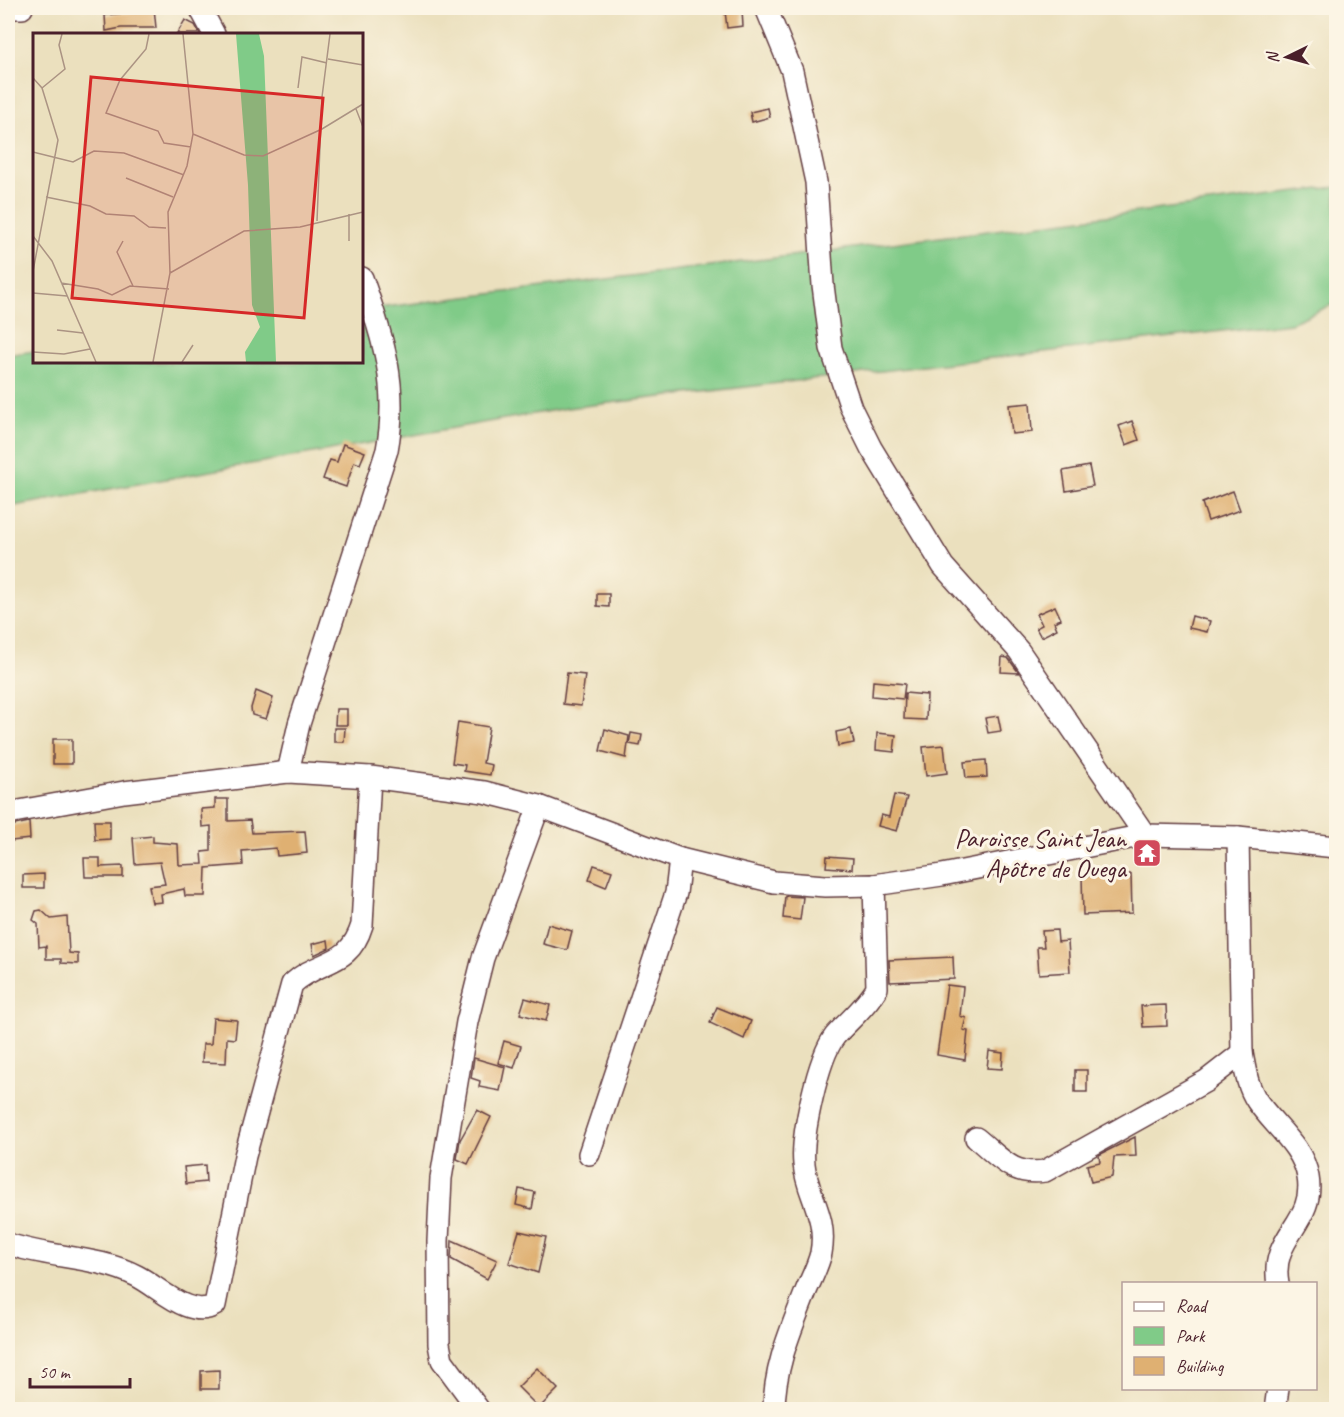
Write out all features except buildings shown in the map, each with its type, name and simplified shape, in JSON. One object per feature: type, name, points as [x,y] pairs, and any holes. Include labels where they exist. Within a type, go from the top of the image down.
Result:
[{"type":"street","points":[[8,8],[22,8]]},
{"type":"street","points":[[200,8],[213,33]]},
{"type":"street","points":[[766,8],[792,71],[816,182],[823,285],[831,348],[851,408],[871,448],[943,566],[1019,651],[1145,835]]},
{"type":"street","points":[[288,772],[299,724],[387,450],[392,422],[392,392],[383,337],[363,281]]},
{"type":"street","points":[[8,813],[124,792],[288,772],[370,777],[484,792],[539,806],[680,859],[774,882],[825,886],[874,885],[942,875],[1145,835],[1238,837],[1336,847]]},
{"type":"street","points":[[8,1244],[30,1251],[112,1266],[136,1276],[188,1307],[207,1309],[215,1305],[244,1156],[292,984],[308,972],[348,953],[358,941],[362,925],[370,777]]},
{"type":"street","points":[[479,1410],[442,1360],[439,1344],[438,1241],[441,1178],[472,997],[483,958],[539,806]]},
{"type":"street","points":[[1238,837],[1242,1053],[1250,1089],[1286,1135],[1303,1161],[1308,1177],[1308,1194],[1304,1212],[1275,1261],[1278,1282]]},
{"type":"street","points":[[589,1154],[676,893],[680,859]]},
{"type":"street","points":[[774,1410],[780,1358],[820,1253],[823,1231],[820,1211],[804,1166],[804,1150],[815,1082],[822,1058],[835,1037],[871,998],[877,988],[874,885]]},
{"type":"street","points":[[976,1138],[1006,1164],[1019,1171],[1045,1171],[1206,1081],[1242,1053]]},
{"type":"street","points":[[1275,1410],[1278,1390]]},
{"type":"green space","points":[[1336,187],[1336,303],[1291,323],[567,408],[8,507],[8,355],[33,351],[33,363],[363,363],[363,310]]},
{"type":"place","name":"Paroisse Saint Jean Apôtre de Ouega","points":[[1147,853]]}]
